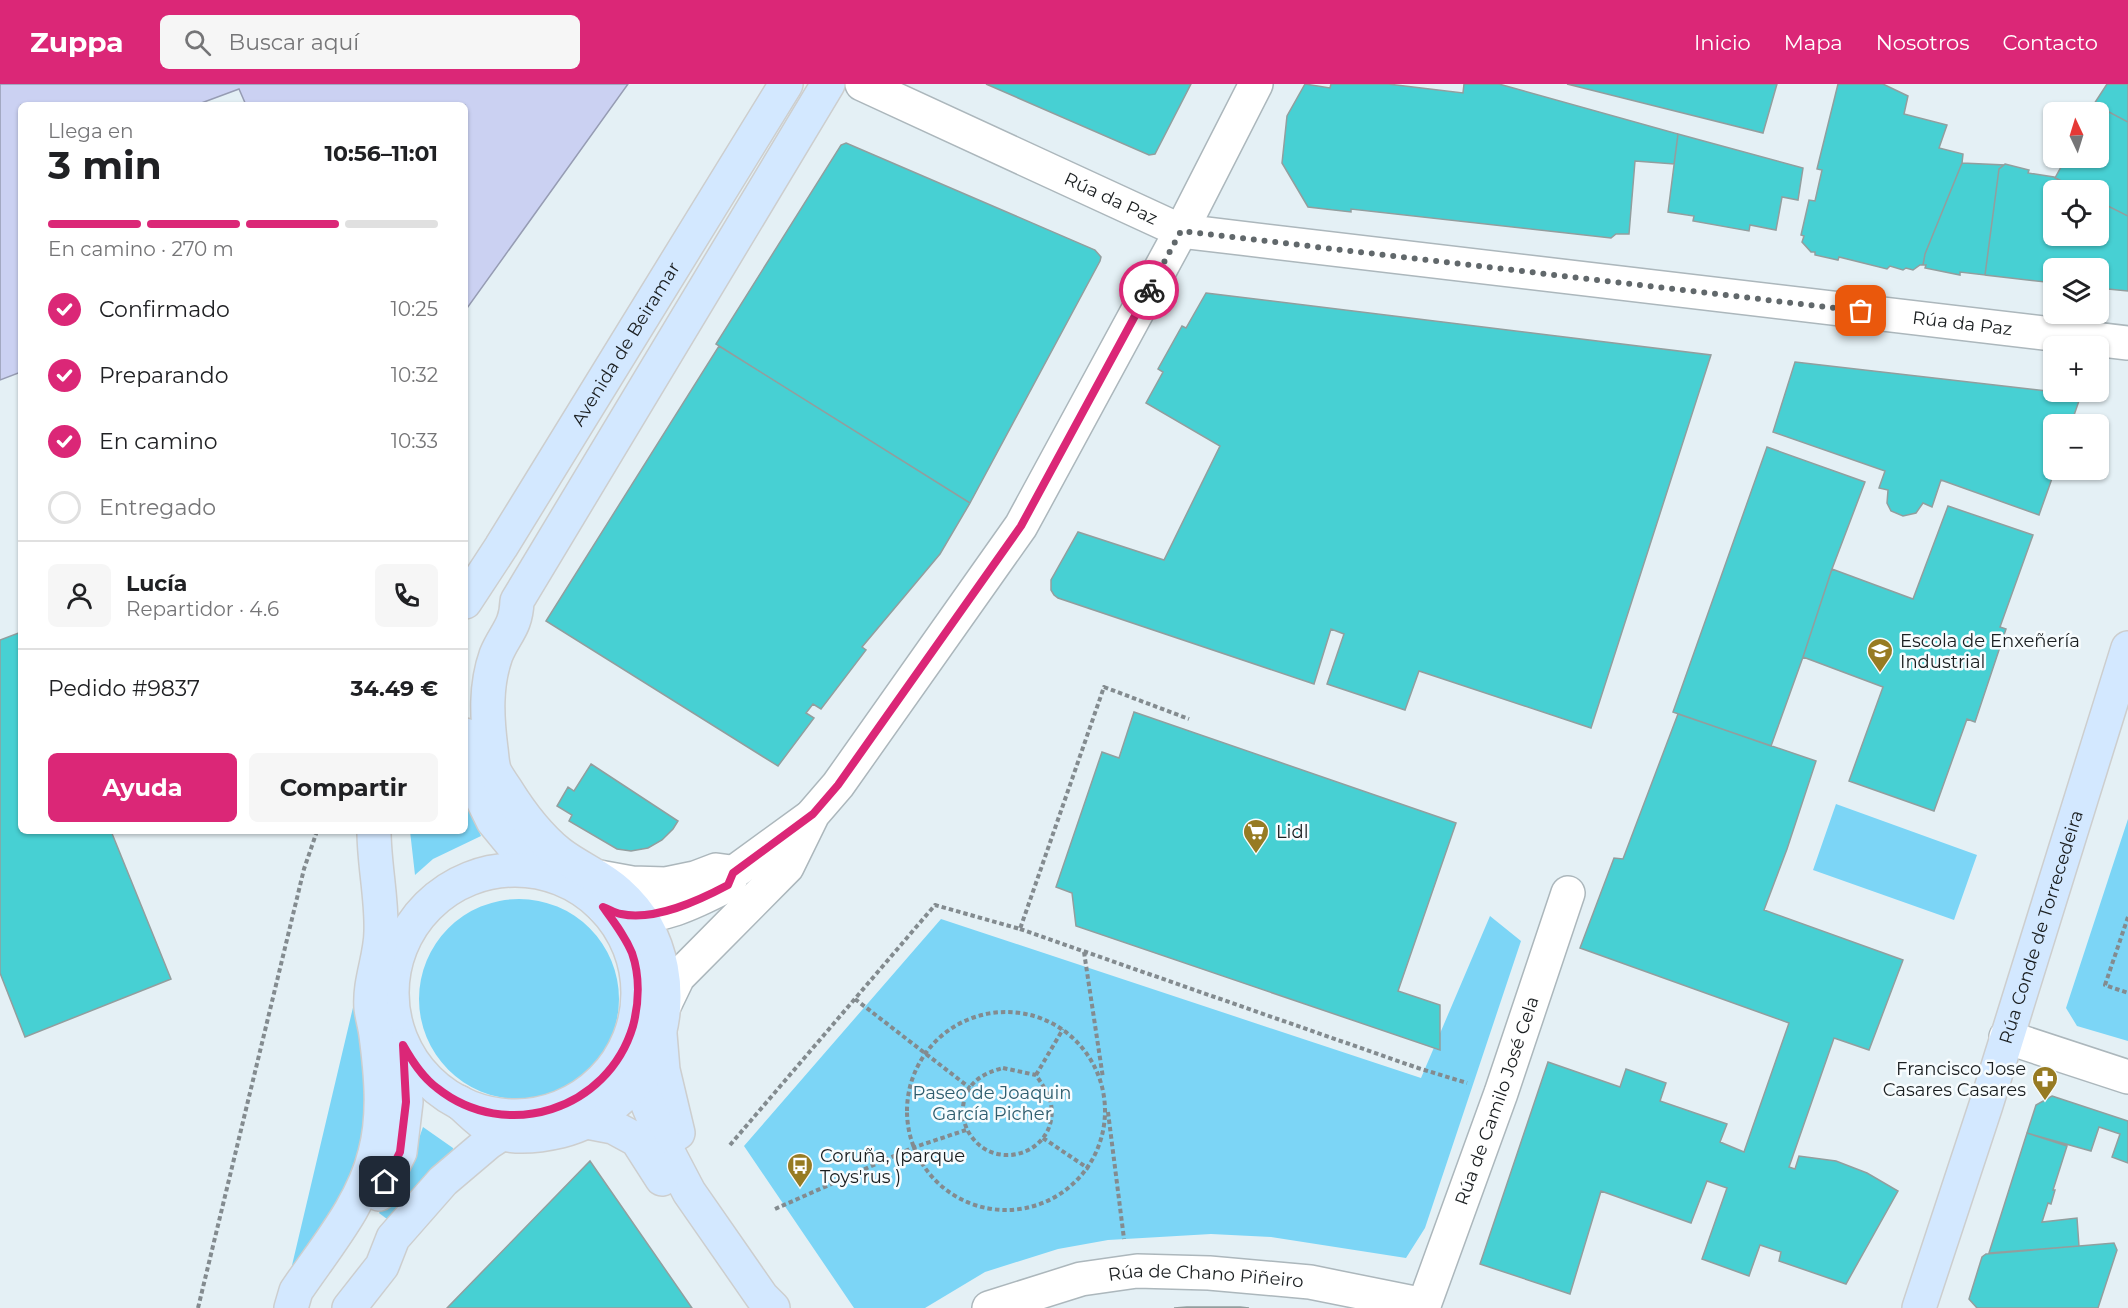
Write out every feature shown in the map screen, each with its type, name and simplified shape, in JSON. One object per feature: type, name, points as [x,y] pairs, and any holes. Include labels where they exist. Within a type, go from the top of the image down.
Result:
[{"type":"main road","name":"Avenida de Beiramar","points":[[468,598],[501,548],[786,84]]},
{"type":"main road","name":"Avenida de Beiramar","points":[[601,892],[524,820],[495,771],[487,717],[490,680],[496,655],[516,618],[517,602],[828,84]]},
{"type":"main road","name":"Avenida de Beiramar","points":[[468,686],[478,652],[500,610],[517,602]]},
{"type":"main road","name":"Rúa Conde de Torrecedeira","points":[[1918,1308],[1986,1105],[2128,648]]},
{"type":"main road","points":[[468,753],[472,778],[493,821],[534,871]]},
{"type":"main road","points":[[292,1308],[296,1291],[355,1204],[375,1154],[380,1130],[379,1063],[371,1008],[371,985],[380,947],[381,929],[374,860],[374,834]]},
{"type":"main road","points":[[392,834],[399,910],[410,927]]},
{"type":"main road","points":[[382,1266],[407,1253],[487,1167],[534,1125],[594,1086],[614,1065],[629,1039],[636,1012],[638,984],[633,956],[601,892],[583,890],[559,878],[534,871],[505,870],[477,876],[451,888],[428,905],[410,927],[397,955],[392,986],[393,1016],[403,1045],[417,1068],[436,1088],[459,1102],[482,1111],[534,1125],[562,1131],[587,1122],[622,1097],[637,1080],[651,1057],[663,1018]]},
{"type":"main road","points":[[639,915],[659,956],[664,980],[663,1070],[676,1130],[692,1166],[689,1192]]},
{"type":"main road","points":[[629,1039],[630,1060],[637,1080],[667,1150],[689,1192],[762,1297],[773,1308]]},
{"type":"main road","points":[[292,1308],[307,1301],[378,1197],[400,1152],[406,1102],[403,1045]]},
{"type":"main road","points":[[459,1102],[477,1119],[502,1134]]},
{"type":"main road","points":[[587,1122],[613,1127],[637,1140],[665,1184],[689,1192]]},
{"type":"main road","points":[[349,1308],[382,1266],[393,1238],[443,1181],[502,1134],[534,1125]]},
{"type":"street","name":"Rúa da Paz","points":[[862,84],[1181,231],[2128,343]]},
{"type":"street","points":[[733,873],[716,870],[695,878],[666,884],[632,883],[601,892],[620,914],[639,915],[696,902],[728,885],[733,873],[813,814],[838,785],[1021,526],[1181,231],[1256,84]]},
{"type":"street","points":[[663,1018],[678,977],[787,867],[813,814]]},
{"type":"street","name":"Rúa de Camilo José Cela","points":[[1424,1306],[1501,1093],[1568,893]]},
{"type":"street","points":[[2006,1037],[2128,1077]]},
{"type":"street","name":"Rúa de Chano Piñeiro","points":[[989,1308],[1081,1279],[1137,1271],[1209,1273],[1310,1282],[1424,1306]]},
{"type":"path","points":[[1020,929],[1104,687],[1189,719]]},
{"type":"path","points":[[198,1308],[304,869],[316,834]]},
{"type":"path","points":[[730,1145],[935,905],[1020,929],[1396,1061],[1469,1084]]},
{"type":"path","points":[[2128,917],[2105,985],[2128,993]]},
{"type":"path","points":[[1084,952],[1126,1248]]},
{"type":"path","points":[[855,999],[969,1088]]},
{"type":"path","points":[[1004,1011],[1030,1014],[1063,1029],[1085,1048],[1100,1075],[1107,1104],[1104,1135],[1089,1169],[1062,1195],[1034,1208],[1000,1211],[961,1200],[933,1180],[912,1148],[908,1133],[908,1098],[911,1079],[925,1054],[946,1031],[973,1017],[1004,1011]]},
{"type":"path","points":[[1036,1076],[1063,1029]]},
{"type":"path","points":[[1003,1068],[1036,1076],[1051,1104],[1050,1121],[1043,1138],[1026,1151],[1005,1156],[989,1152],[977,1144],[966,1130],[963,1114],[969,1088],[980,1076],[1003,1068]]},
{"type":"path","points":[[774,1209],[912,1148],[966,1130]]},
{"type":"path","points":[[1043,1138],[1089,1169]]},
{"type":"green space","points":[[1836,804],[1977,855],[1954,920],[1813,870]]},
{"type":"green space","points":[[468,807],[481,836],[433,859],[415,875],[410,834],[468,834]]},
{"type":"green space","points":[[2128,819],[2128,1041],[2077,1026],[2066,1008]]},
{"type":"green space","points":[[509,899],[529,899],[557,906],[590,928],[612,961],[619,989],[619,1009],[612,1037],[590,1070],[557,1092],[529,1099],[509,1099],[481,1092],[463,1082],[442,1063],[423,1028],[419,1009],[419,989],[426,961],[436,943],[455,922],[490,903]]},
{"type":"green space","name":"Paseo de Joaquin García Picher","points":[[1490,916],[1521,941],[1425,1228],[1406,1258],[1271,1237],[1211,1234],[1108,1240],[1058,1249],[985,1272],[925,1308],[854,1308],[744,1146],[941,919],[1421,1078]]},
{"type":"green space","points":[[355,999],[367,1078],[362,1162],[289,1278]]},
{"type":"green space","points":[[423,1127],[453,1148],[453,1152],[387,1219],[379,1213],[398,1182]]},
{"type":"shaded area","points":[[0,84],[628,84],[468,307],[468,102],[245,102],[239,89],[204,102],[18,102],[18,373],[0,380]]},
{"type":"building","points":[[986,84],[1191,84],[1155,154],[1149,155]]},
{"type":"building","points":[[1305,84],[1330,88],[1331,84],[1388,84],[1463,93],[1464,84],[1499,84],[1678,134],[1674,164],[1635,161],[1629,234],[1616,234],[1611,238],[1351,209],[1351,212],[1308,207],[1282,163],[1287,116]]},
{"type":"building","points":[[1567,84],[1777,84],[1763,133]]},
{"type":"building","points":[[1838,84],[1883,84],[1908,96],[1904,114],[1947,125],[1939,148],[1963,154],[1962,163],[1925,254],[1923,265],[1913,270],[1890,266],[1887,269],[1839,257],[1838,260],[1815,255],[1815,252],[1811,252],[1802,242],[1804,236],[1801,235],[1809,200],[1815,201],[1822,170],[1817,169]]},
{"type":"building","points":[[2107,84],[2128,84],[2128,122],[2109,112],[2109,102],[2095,102]]},
{"type":"building","points":[[2109,112],[2128,122],[2128,216],[2109,206],[2109,180],[2059,180],[2055,178],[2060,168],[2109,168]]},
{"type":"building","points":[[1678,134],[1803,168],[1798,200],[1782,197],[1776,230],[1750,225],[1749,231],[1693,221],[1694,216],[1668,212]]},
{"type":"building","points":[[846,143],[1095,250],[1101,257],[970,503],[716,344],[841,145]]},
{"type":"building","points":[[1962,163],[2004,165],[1999,169],[1985,275],[1960,272],[1960,275],[1925,268],[1926,265],[1923,265],[1925,254]]},
{"type":"building","points":[[2005,164],[2029,170],[2028,173],[2060,180],[2043,180],[2043,246],[2109,246],[2109,206],[2128,216],[2128,291],[2109,289],[2109,258],[2043,258],[2043,282],[1985,275],[1999,169]]},
{"type":"building","points":[[1206,293],[1711,355],[1591,728],[1419,671],[1405,710],[1327,684],[1344,634],[1331,629],[1314,684],[1054,595],[1051,590],[1051,580],[1078,532],[1164,560],[1220,446],[1146,403],[1163,372],[1158,369],[1182,326],[1186,328]]},
{"type":"building","points":[[719,346],[970,503],[940,554],[862,647],[866,650],[821,709],[813,704],[806,713],[814,718],[778,766],[546,621]]},
{"type":"building","points":[[1795,362],[2043,391],[2043,402],[2079,402],[2074,414],[2043,414],[2043,480],[2051,480],[2039,515],[1941,480],[1932,507],[1923,503],[1916,513],[1903,516],[1891,511],[1887,503],[1888,490],[1879,488],[1885,471],[1773,432]]},
{"type":"building","points":[[1767,447],[1865,482],[1832,569],[1771,746],[1673,712]]},
{"type":"building","points":[[1948,506],[2033,535],[2000,627],[2006,629],[1975,722],[1967,719],[1934,811],[1849,781],[1883,687],[1803,657],[1832,569],[1913,599]]},
{"type":"building","points":[[18,633],[18,834],[112,834],[171,979],[25,1037],[0,973],[0,640]]},
{"type":"building","name":"Lidl","points":[[1134,712],[1456,823],[1398,991],[1440,1005],[1440,1050],[1076,926],[1072,893],[1056,887],[1102,752],[1119,758]]},
{"type":"building","points":[[1678,714],[1816,761],[1764,910],[1903,960],[1869,1050],[1834,1038],[1789,1167],[1795,1169],[1799,1156],[1836,1161],[1867,1173],[1898,1191],[1846,1284],[1779,1261],[1781,1252],[1760,1245],[1749,1276],[1702,1259],[1727,1188],[1707,1181],[1691,1223],[1601,1191],[1570,1294],[1480,1264],[1548,1062],[1620,1087],[1626,1069],[1666,1083],[1660,1101],[1727,1124],[1720,1142],[1744,1152],[1789,1023],[1580,948],[1614,858],[1623,859]]},
{"type":"building","points":[[591,764],[678,821],[673,829],[662,840],[648,848],[631,851],[617,849],[569,821],[572,815],[557,806],[568,787],[574,791]]},
{"type":"building","points":[[2052,1096],[2128,1121],[2128,1163],[2112,1157],[2120,1134],[2099,1127],[2091,1151],[2027,1133],[2036,1105]]},
{"type":"building","points":[[2027,1133],[2067,1146],[2051,1204],[2048,1203],[2042,1222],[2077,1218],[2079,1246],[1989,1253]]},
{"type":"building","points":[[590,1161],[692,1308],[447,1308]]},
{"type":"building","points":[[2114,1243],[2117,1250],[2098,1308],[1977,1308],[1969,1299],[1982,1257],[1986,1254]]},
{"type":"building","points":[[1240,1307],[1249,1308],[1174,1308]]},
{"type":"way so far","points":[[1149,290],[1181,231],[1861,311]]},
{"type":"place","name":"Escola de Enxeñería Industrial","points":[[1880,674]]},
{"type":"place","name":"Lidl","points":[[1256,855]]},
{"type":"place","name":"Francisco Jose Casares Casares","points":[[2045,1102]]},
{"type":"place","name":"Coruña, (parque Toys'rus )","points":[[800,1189]]},
{"type":"route","points":[[385,1182],[400,1152],[406,1102],[403,1045],[417,1068],[436,1088],[459,1102],[482,1111],[506,1116],[551,1110],[570,1103],[594,1086],[614,1065],[629,1039],[636,1012],[638,984],[633,956],[621,930],[603,907],[620,914],[639,915],[696,902],[728,885],[733,873],[813,814],[838,785],[1021,526],[1149,290]]}]
